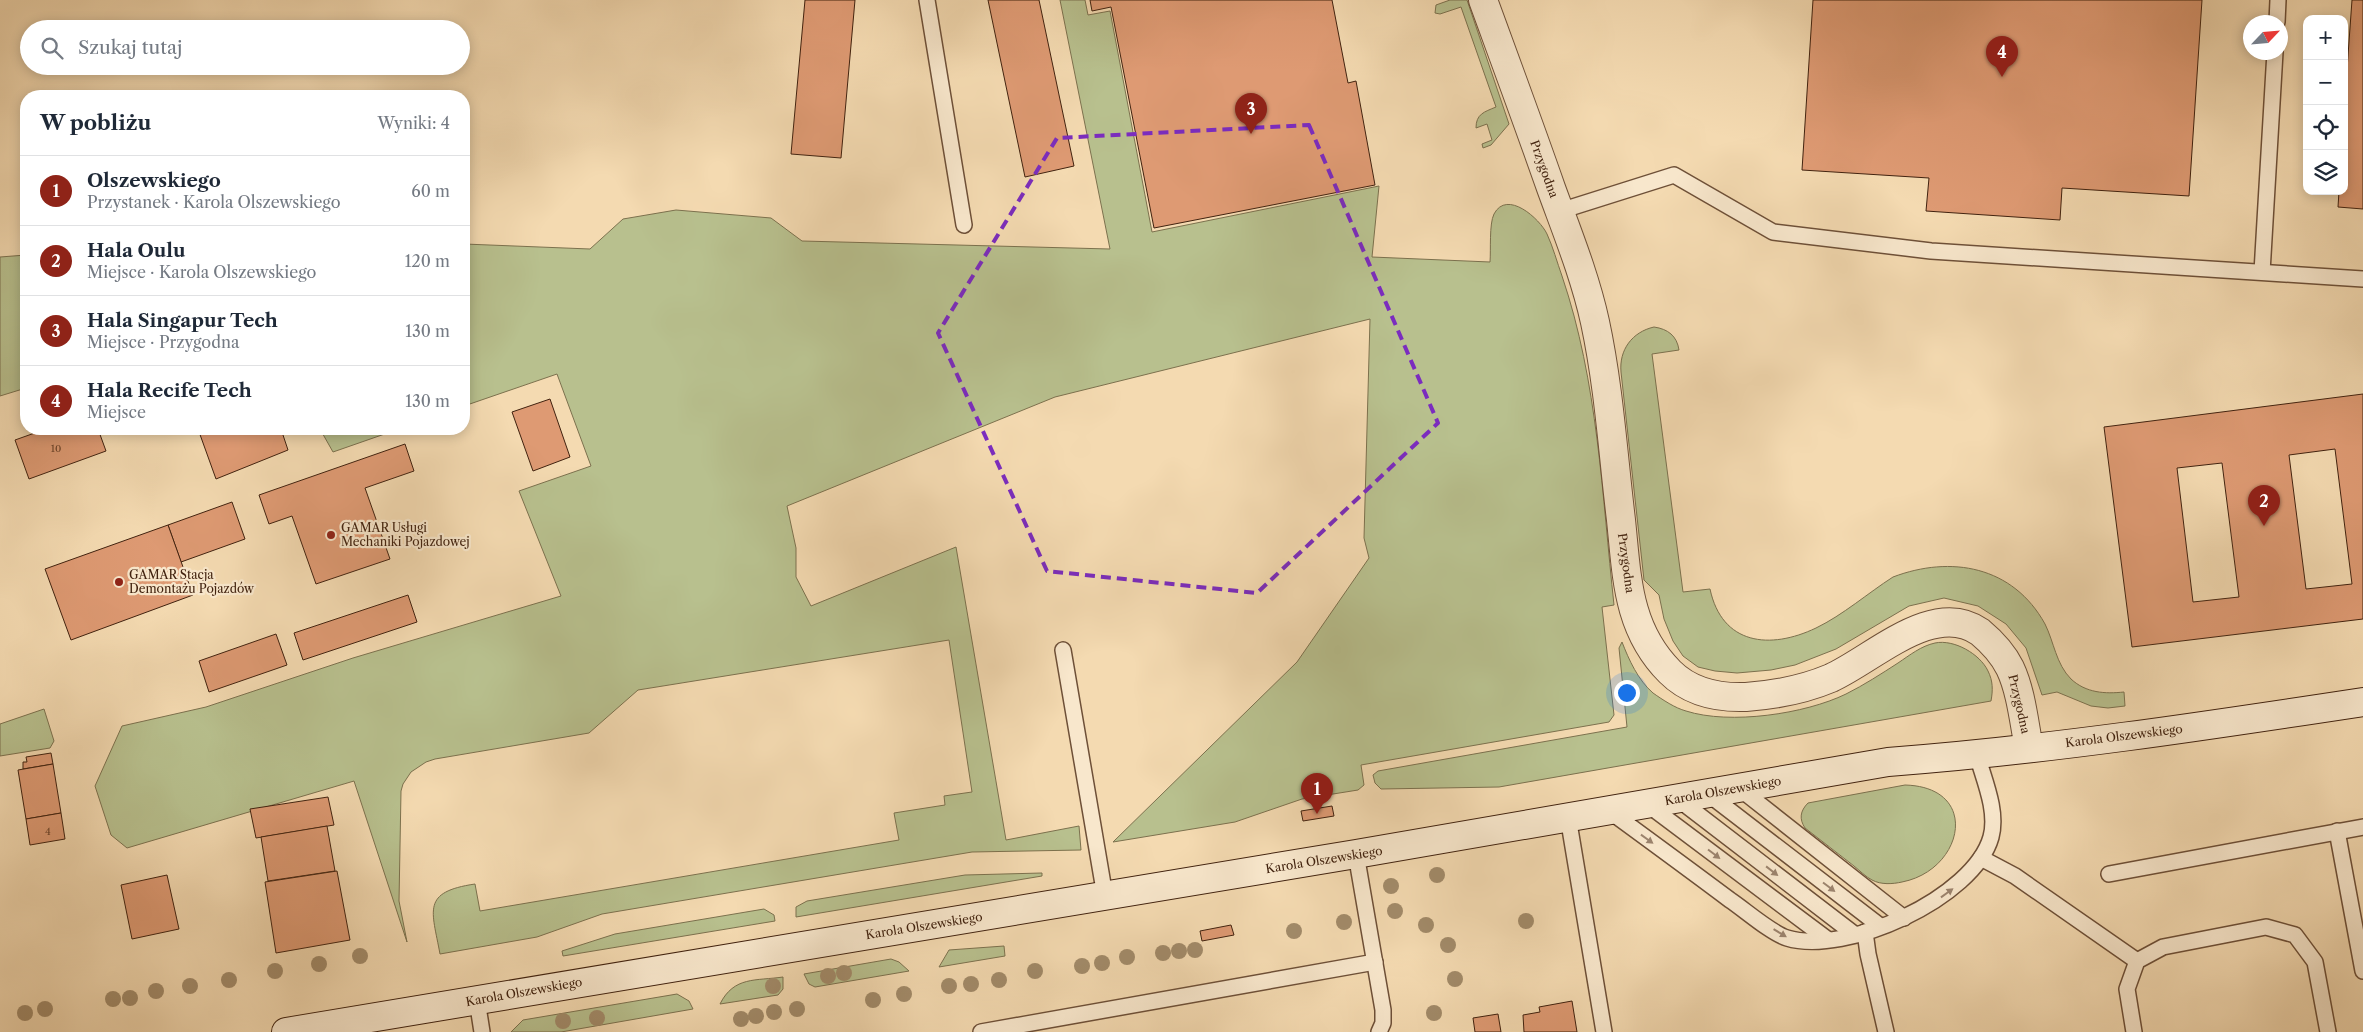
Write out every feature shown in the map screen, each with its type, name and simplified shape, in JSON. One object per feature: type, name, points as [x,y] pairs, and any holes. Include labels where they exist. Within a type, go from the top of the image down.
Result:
[{"type":"street","name":"Przygodna","points":[[1483,0],[1582,274],[1604,370],[1628,589],[1638,626],[1656,656],[1672,674],[1688,686],[1706,693],[1731,698],[1758,696],[1789,691],[1832,678],[1908,633],[1924,627],[1937,623],[1962,623],[1971,626],[1991,642],[2011,669],[2029,748]]},
{"type":"street","name":"Karola Olszewskiego","points":[[286,1032],[1356,854],[1888,762],[1977,755],[2203,726],[2363,702]]},
{"type":"lane","points":[[926,0],[964,225]]},
{"type":"lane","points":[[2277,15],[2278,0]]},
{"type":"lane","points":[[2262,272],[2275,60]]},
{"type":"lane","points":[[1560,211],[1674,175],[1773,232],[1931,251],[2363,279]]},
{"type":"lane","points":[[1063,650],[1105,896]]},
{"type":"lane","points":[[1608,810],[1756,919],[1786,938],[1806,941],[1827,939],[1860,933],[1904,918],[1955,887],[1981,858],[1991,837],[1992,827],[1990,806],[1977,755]]},
{"type":"lane","points":[[1739,788],[1904,918]]},
{"type":"lane","points":[[1707,794],[1880,926]]},
{"type":"lane","points":[[1678,799],[1860,933],[1868,954],[1886,1032]]},
{"type":"lane","points":[[1647,804],[1827,939]]},
{"type":"lane","points":[[1568,817],[1604,1032]]},
{"type":"lane","points":[[2109,874],[2363,827]]},
{"type":"lane","points":[[2336,832],[2363,971]]},
{"type":"lane","points":[[1356,854],[1383,1010],[1379,1032]]},
{"type":"lane","points":[[1981,858],[2014,876],[2137,961]]},
{"type":"lane","points":[[2134,1032],[2127,989],[2137,961],[2163,946],[2266,927],[2294,935],[2315,962],[2328,1032]]},
{"type":"lane","points":[[981,1032],[1375,962]]},
{"type":"lane","points":[[476,1000],[482,1032]]},
{"type":"highlighted area","points":[[1309,125],[1438,423],[1257,593],[1047,571],[938,333],[1057,138]]},
{"type":"green space","points":[[1060,0],[1085,0],[1088,15],[1110,11],[1152,232],[1379,186],[1372,257],[1490,262],[1492,218],[1494,214],[1500,207],[1507,204],[1515,205],[1531,214],[1547,234],[1562,276],[1584,357],[1591,398],[1602,481],[1614,605],[1602,607],[1614,715],[1609,722],[1361,765],[1364,785],[1358,790],[1302,799],[1235,822],[1113,842],[1297,662],[1369,558],[1364,538],[1370,319],[1055,397],[787,506],[796,548],[796,577],[811,606],[956,547],[1006,840],[1079,826],[1081,850],[972,852],[602,914],[537,937],[440,954],[434,926],[434,906],[438,898],[446,892],[458,888],[475,884],[480,911],[899,840],[894,813],[945,805],[944,796],[972,792],[949,640],[638,690],[589,733],[426,762],[411,772],[401,791],[399,901],[407,942],[354,781],[127,848],[111,835],[95,786],[122,726],[206,707],[353,658],[561,596],[519,491],[591,466],[557,374],[470,404],[470,244],[590,249],[623,219],[676,210],[771,218],[802,241],[1110,249]]},
{"type":"green space","points":[[1450,0],[1467,0],[1509,124],[1491,145],[1483,148],[1482,144],[1492,140],[1487,124],[1476,128],[1476,123],[1484,112],[1496,107],[1461,7],[1440,14],[1435,13],[1436,5]]},
{"type":"green space","points":[[20,255],[20,390],[0,396],[0,257]]},
{"type":"green space","points":[[1654,327],[1664,329],[1671,334],[1679,350],[1652,354],[1683,592],[1710,589],[1716,608],[1725,622],[1737,632],[1750,638],[1765,640],[1782,639],[1799,635],[1826,623],[1893,577],[1915,570],[1937,567],[1979,570],[1998,578],[2016,589],[2032,604],[2045,624],[2062,667],[2071,679],[2077,684],[2096,692],[2124,692],[2125,706],[2108,708],[2091,706],[2057,692],[2042,695],[2026,648],[2006,624],[1978,606],[1944,598],[1909,606],[1836,649],[1795,665],[1771,670],[1737,673],[1698,667],[1683,656],[1673,641],[1664,619],[1659,595],[1644,580],[1621,372],[1622,356],[1629,343],[1639,333]]},
{"type":"green space","points":[[323,435],[382,435],[333,452]]},
{"type":"green space","points":[[1622,642],[1638,676],[1653,693],[1678,708],[1704,715],[1745,717],[1789,712],[1810,707],[1853,691],[1920,649],[1930,644],[1942,642],[1966,649],[1979,659],[1991,678],[1992,697],[1991,701],[1499,787],[1381,789],[1375,783],[1373,775],[1378,771],[1627,727],[1619,648]]},
{"type":"green space","points":[[44,709],[54,741],[50,748],[0,756],[0,724]]},
{"type":"green space","points":[[1905,785],[1929,789],[1945,799],[1954,813],[1955,830],[1950,847],[1939,862],[1923,874],[1902,882],[1891,884],[1876,882],[1870,879],[1805,828],[1801,818],[1803,809],[1808,803]]},
{"type":"green space","points":[[1042,873],[1042,876],[796,917],[796,907],[807,901],[965,875]]},
{"type":"green space","points":[[764,909],[774,915],[775,921],[563,956],[562,951],[615,934]]},
{"type":"green space","points":[[1004,946],[1005,956],[939,967],[949,950]]},
{"type":"green space","points":[[891,959],[899,962],[909,971],[815,987],[809,984],[804,974]]},
{"type":"green space","points":[[783,977],[783,989],[778,995],[720,1004],[726,995],[739,984],[747,981]]},
{"type":"green space","points":[[677,994],[689,1001],[693,1009],[561,1032],[511,1032],[523,1020]]},
{"type":"building","points":[[805,0],[855,0],[841,158],[791,154]]},
{"type":"building","points":[[988,0],[1039,0],[1074,166],[1025,177]]},
{"type":"building","points":[[1090,0],[1332,0],[1348,83],[1356,81],[1375,185],[1154,228],[1111,7],[1092,11]]},
{"type":"building","points":[[1813,0],[2202,0],[2189,196],[2062,188],[2060,220],[1926,211],[1929,178],[1802,170]]},
{"type":"building","points":[[2352,0],[2363,0],[2363,209],[2338,207],[2339,195],[2348,195],[2348,56]]},
{"type":"building","points":[[2363,394],[2363,619],[2132,647],[2104,427]],"holes":[[[2335,449],[2352,584],[2306,589],[2289,455]],[[2222,463],[2239,597],[2193,602],[2177,468]]]},
{"type":"building","points":[[550,399],[570,457],[533,471],[512,412]]},
{"type":"building","points":[[29,435],[100,435],[106,451],[29,479],[15,440]]},
{"type":"building","points":[[200,435],[283,435],[288,450],[216,479]]},
{"type":"building","points":[[405,444],[414,471],[365,488],[390,559],[316,584],[292,516],[269,524],[259,495]]},
{"type":"building","points":[[232,502],[245,539],[181,562],[168,525]]},
{"type":"building","name":"GAMAR Stacja Demontażu Pojazdów","points":[[168,525],[193,595],[71,640],[45,569]]},
{"type":"building","points":[[408,595],[417,622],[303,660],[294,633]]},
{"type":"building","points":[[276,634],[287,665],[209,692],[199,661]]},
{"type":"building","points":[[51,753],[53,764],[23,769],[23,762],[27,762],[26,757]]},
{"type":"building","points":[[53,764],[61,813],[26,819],[18,770]]},
{"type":"building","points":[[328,797],[334,825],[256,838],[250,809]]},
{"type":"building","points":[[1332,806],[1334,816],[1303,821],[1301,811]]},
{"type":"building","points":[[61,813],[65,839],[30,845],[26,819]]},
{"type":"building","points":[[327,826],[335,871],[268,881],[261,837]]},
{"type":"building","points":[[337,871],[350,940],[276,953],[265,882]]},
{"type":"building","points":[[167,875],[179,929],[132,939],[121,885]]},
{"type":"building","points":[[1231,925],[1234,935],[1202,941],[1200,931]]},
{"type":"building","points":[[1572,1001],[1577,1032],[1524,1032],[1523,1015],[1540,1012],[1539,1007]]},
{"type":"building","points":[[1498,1014],[1501,1032],[1475,1032],[1473,1018]]},
{"type":"place","name":"Hala Recife Tech","points":[[2002,77]]},
{"type":"place","name":"Hala Singapur Tech","points":[[1251,134]]},
{"type":"place","name":"Hala Oulu","points":[[2264,526]]},
{"type":"place","name":"GAMAR Usługi Mechaniki Pojazdowej","points":[[331,535]]},
{"type":"place","name":"GAMAR Stacja Demontażu Pojazdów","points":[[119,582]]},
{"type":"place","name":"Olszewskiego","points":[[1317,814]]}]
